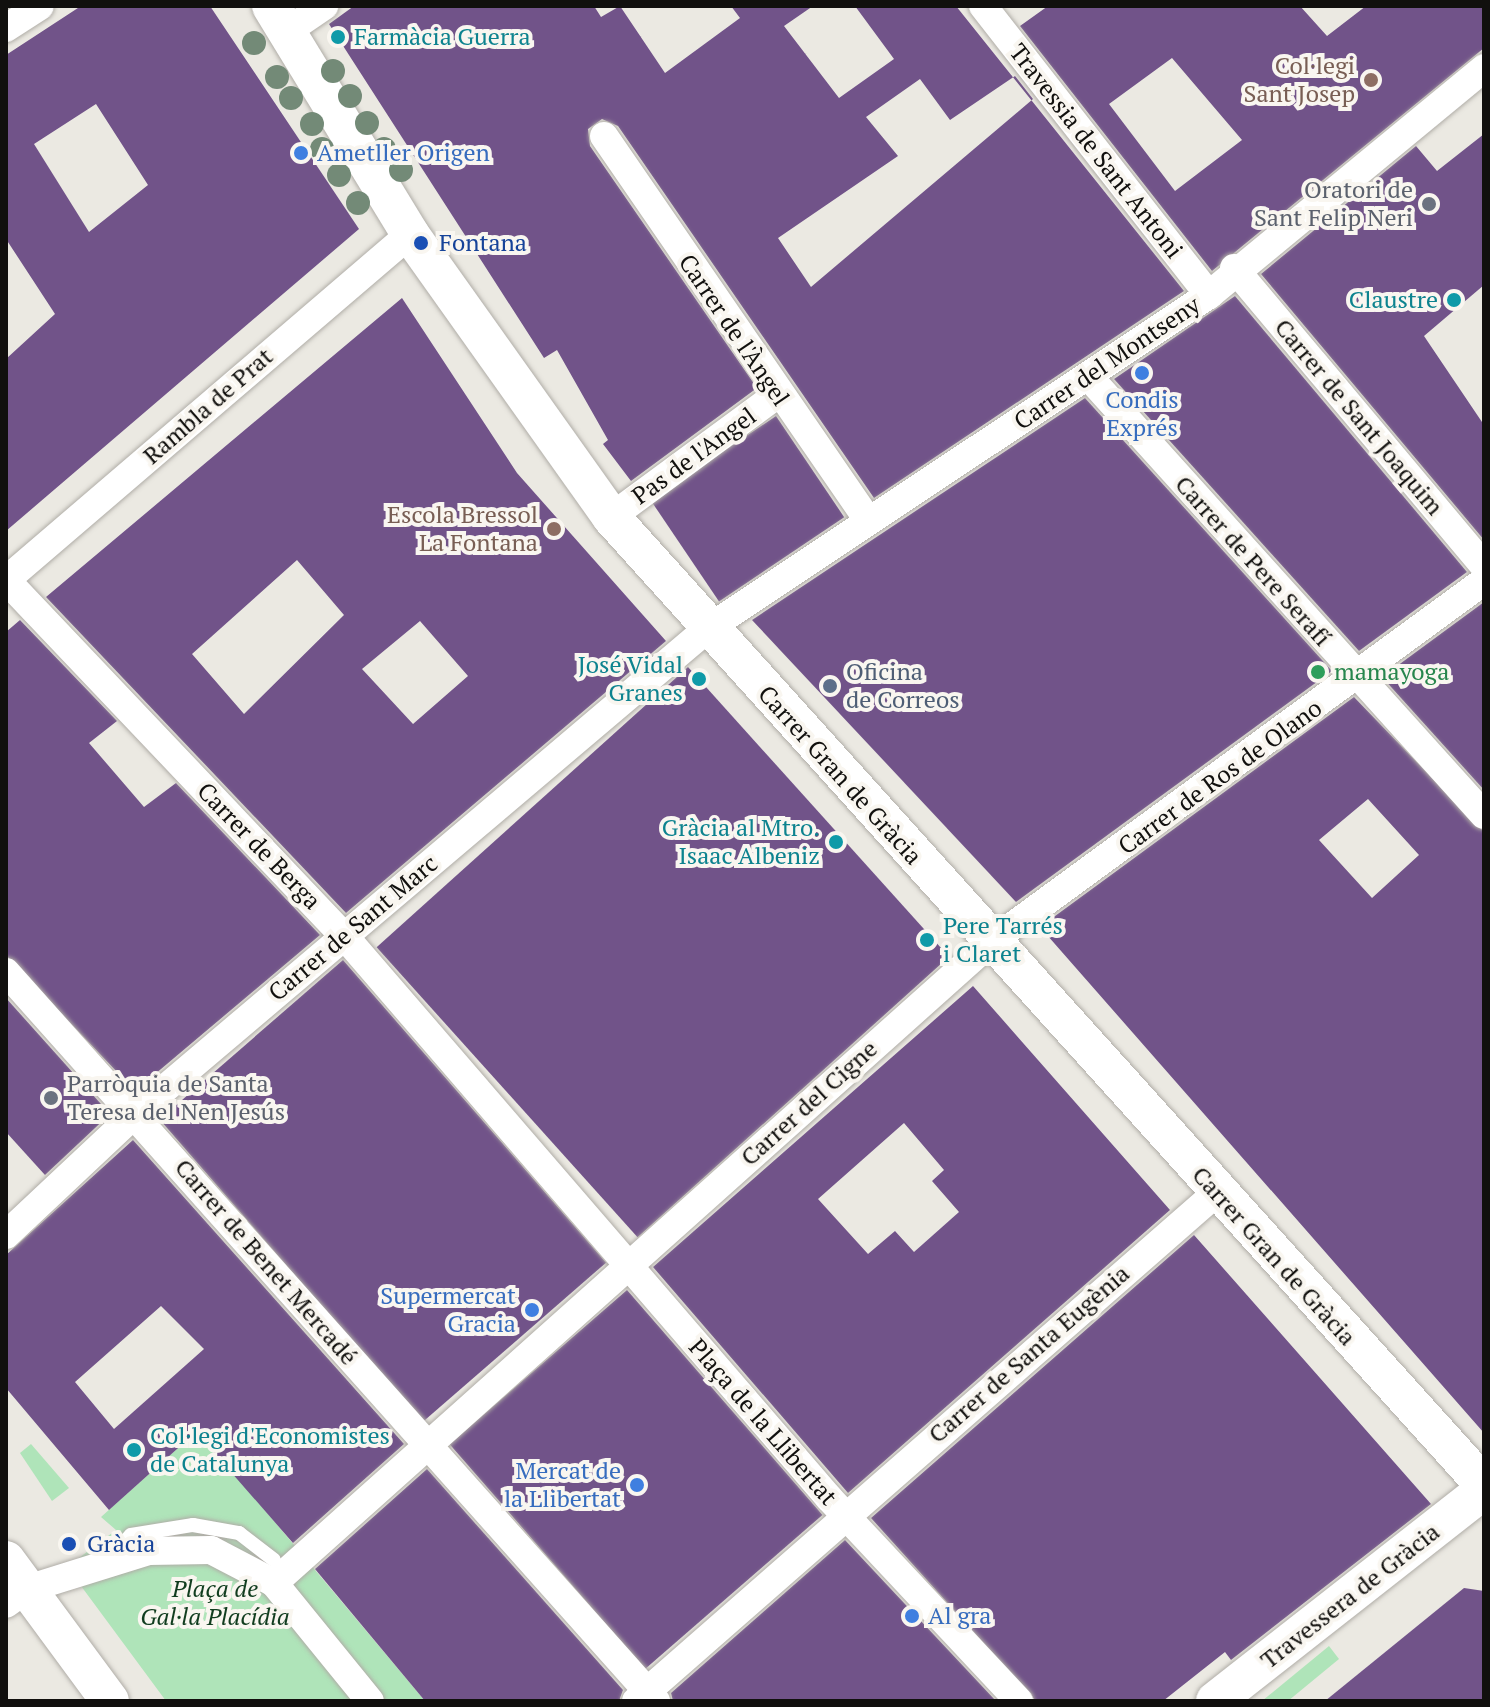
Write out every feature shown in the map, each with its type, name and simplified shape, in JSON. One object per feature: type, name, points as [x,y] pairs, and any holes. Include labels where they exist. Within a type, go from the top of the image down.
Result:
[{"type":"street","points":[[6,28],[40,6]]},
{"type":"street","points":[[277,20],[324,6]]},
{"type":"street","name":"Travessia de Sant Antoni","points":[[989,8],[1209,295]]},
{"type":"street","name":"Carrer Gran de Gràcia","points":[[277,20],[410,234],[611,517],[707,629],[992,941],[1215,1194],[1484,1487]]},
{"type":"street","name":"Carrer del Montseny","points":[[707,629],[1209,295],[1234,268],[1484,68]]},
{"type":"street","name":"Carrer de l'Àngel","points":[[604,136],[778,394],[869,521]]},
{"type":"street","name":"Rambla de Prat","points":[[6,580],[410,234]]},
{"type":"street","name":"Carrer de Sant Joaquim","points":[[1234,268],[1484,566]]},
{"type":"street","name":"Carrer de Pere Serafí","points":[[1088,376],[1358,679],[1483,812]]},
{"type":"street","name":"Pas de l'Angel","points":[[611,517],[778,394]]},
{"type":"street","name":"Carrer de Berga","points":[[6,580],[344,935],[627,1266]]},
{"type":"street","name":"Carrer de Ros de Olano","points":[[992,941],[1358,679],[1484,581]]},
{"type":"street","name":"Carrer de Sant Marc","points":[[6,1235],[135,1114],[707,629]]},
{"type":"street","name":"Carrer del Cigne","points":[[627,1266],[992,941]]},
{"type":"street","name":"Carrer de Benet Mercadé","points":[[6,972],[428,1446]]},
{"type":"street","name":"Carrer de Santa Eugènia","points":[[843,1514],[1215,1194]]},
{"type":"street","points":[[274,1571],[428,1446],[627,1266]]},
{"type":"street","name":"Plaça de la Llibertat","points":[[428,1446],[647,1698],[843,1514],[627,1266]]},
{"type":"street","name":"Travessera de Gràcia","points":[[1215,1701],[1484,1487]]},
{"type":"street","points":[[843,1514],[1019,1701]]},
{"type":"street","points":[[110,1701],[13,1584],[168,1548],[211,1550],[274,1571],[370,1701]]},
{"type":"green space","name":"Plaça de Gal·la Placídia","points":[[196,1432],[425,1701],[166,1701],[67,1567],[116,1530],[101,1517]]},
{"type":"green space","points":[[31,1444],[69,1488],[52,1501],[20,1453]]},
{"type":"green space","points":[[1329,1646],[1339,1659],[1288,1701],[1262,1701]]},
{"type":"building","points":[[81,6],[210,6],[359,229],[6,531],[6,359],[55,314],[6,239],[6,55]],"holes":[[[96,104],[148,185],[89,232],[34,144]]]},
{"type":"building","points":[[354,6],[594,6],[601,17],[620,6],[665,73],[740,18],[731,6],[813,6],[784,26],[839,98],[894,59],[855,6],[956,6],[1013,77],[950,120],[920,79],[866,117],[898,156],[778,238],[811,287],[1031,100],[1184,291],[874,498],[618,126],[602,119],[588,129],[590,146],[757,388],[631,481],[603,444],[608,440],[557,350],[544,358],[329,24]]},
{"type":"building","points":[[1048,6],[1300,6],[1327,36],[1366,6],[1484,6],[1484,48],[1212,271],[1020,26]],"holes":[[[1172,58],[1242,140],[1175,191],[1109,104]]]},
{"type":"building","points":[[1484,134],[1484,285],[1424,336],[1484,425],[1484,540],[1261,274],[1416,146],[1437,171]]},
{"type":"building","points":[[1235,296],[1467,572],[1359,651],[1114,379]]},
{"type":"building","points":[[402,298],[517,473],[666,641],[346,913],[46,597]],"holes":[[[297,560],[344,615],[244,714],[192,654]],[[420,621],[468,676],[413,724],[362,669]]]},
{"type":"building","points":[[1085,398],[1332,671],[1016,902],[752,620]]},
{"type":"building","points":[[776,416],[844,517],[719,602],[651,500]]},
{"type":"building","points":[[1484,602],[1484,790],[1382,677]]},
{"type":"building","points":[[20,620],[117,721],[89,743],[144,807],[176,783],[320,935],[135,1091],[6,955],[6,632]]},
{"type":"building","points":[[688,667],[949,957],[638,1237],[377,947]]},
{"type":"building","points":[[1354,697],[1484,832],[1484,1433],[1040,927]],"holes":[[[1368,799],[1419,855],[1372,898],[1319,840]]]},
{"type":"building","points":[[343,960],[606,1263],[423,1422],[160,1119]]},
{"type":"building","points":[[973,986],[1170,1210],[848,1493],[653,1267]],"holes":[[[904,1123],[944,1170],[932,1181],[959,1212],[914,1252],[895,1231],[868,1254],[818,1199]]]},
{"type":"building","name":"Parròquia de Santa Teresa del Nen Jesús","points":[[6,998],[110,1114],[45,1175],[6,1132]]},
{"type":"building","points":[[133,1140],[404,1444],[293,1543],[196,1432],[109,1510],[6,1388],[6,1255]],"holes":[[[161,1306],[204,1349],[114,1429],[75,1382]]]},
{"type":"building","points":[[1194,1235],[1431,1504],[1231,1660],[1225,1652],[1163,1701],[1036,1701],[871,1518]]},
{"type":"building","name":"Mercat de la Llibertat","points":[[627,1290],[823,1515],[645,1669],[450,1444]]},
{"type":"building","points":[[427,1469],[623,1690],[619,1701],[425,1701],[315,1569]]},
{"type":"building","points":[[845,1540],[996,1701],[673,1701],[671,1693]]},
{"type":"building","points":[[1464,1588],[1484,1591],[1484,1701],[1325,1701]]},
{"type":"place","name":"Farmàcia Guerra","points":[[338,37]]},
{"type":"place","name":"Col·legi Sant Josep","points":[[1371,80]]},
{"type":"place","name":"Ametller Origen","points":[[301,153]]},
{"type":"place","name":"Oratori de Sant Felip Neri","points":[[1429,204]]},
{"type":"place","name":"Fontana","points":[[421,243]]},
{"type":"place","name":"Claustre","points":[[1454,300]]},
{"type":"place","name":"Condis Exprés","points":[[1142,373]]},
{"type":"place","name":"Escola Bressol La Fontana","points":[[554,529]]},
{"type":"place","name":"mamayoga","points":[[1318,672]]},
{"type":"place","name":"José Vidal Granes","points":[[699,679]]},
{"type":"place","name":"Oficina de Correos","points":[[830,686]]},
{"type":"place","name":"Gràcia al Mtro. Isaac Albeniz","points":[[836,842]]},
{"type":"place","name":"Pere Tarrés i Claret","points":[[927,940]]},
{"type":"place","name":"Parròquia de Santa Teresa del Nen Jesús","points":[[51,1098]]},
{"type":"place","name":"Supermercat Gracia","points":[[532,1310]]},
{"type":"place","name":"Col·legi d'Economistes de Catalunya","points":[[134,1450]]},
{"type":"place","name":"Mercat de la Llibertat","points":[[637,1485]]},
{"type":"place","name":"Gràcia","points":[[69,1544]]},
{"type":"place","name":"Al gra","points":[[912,1616]]}]
